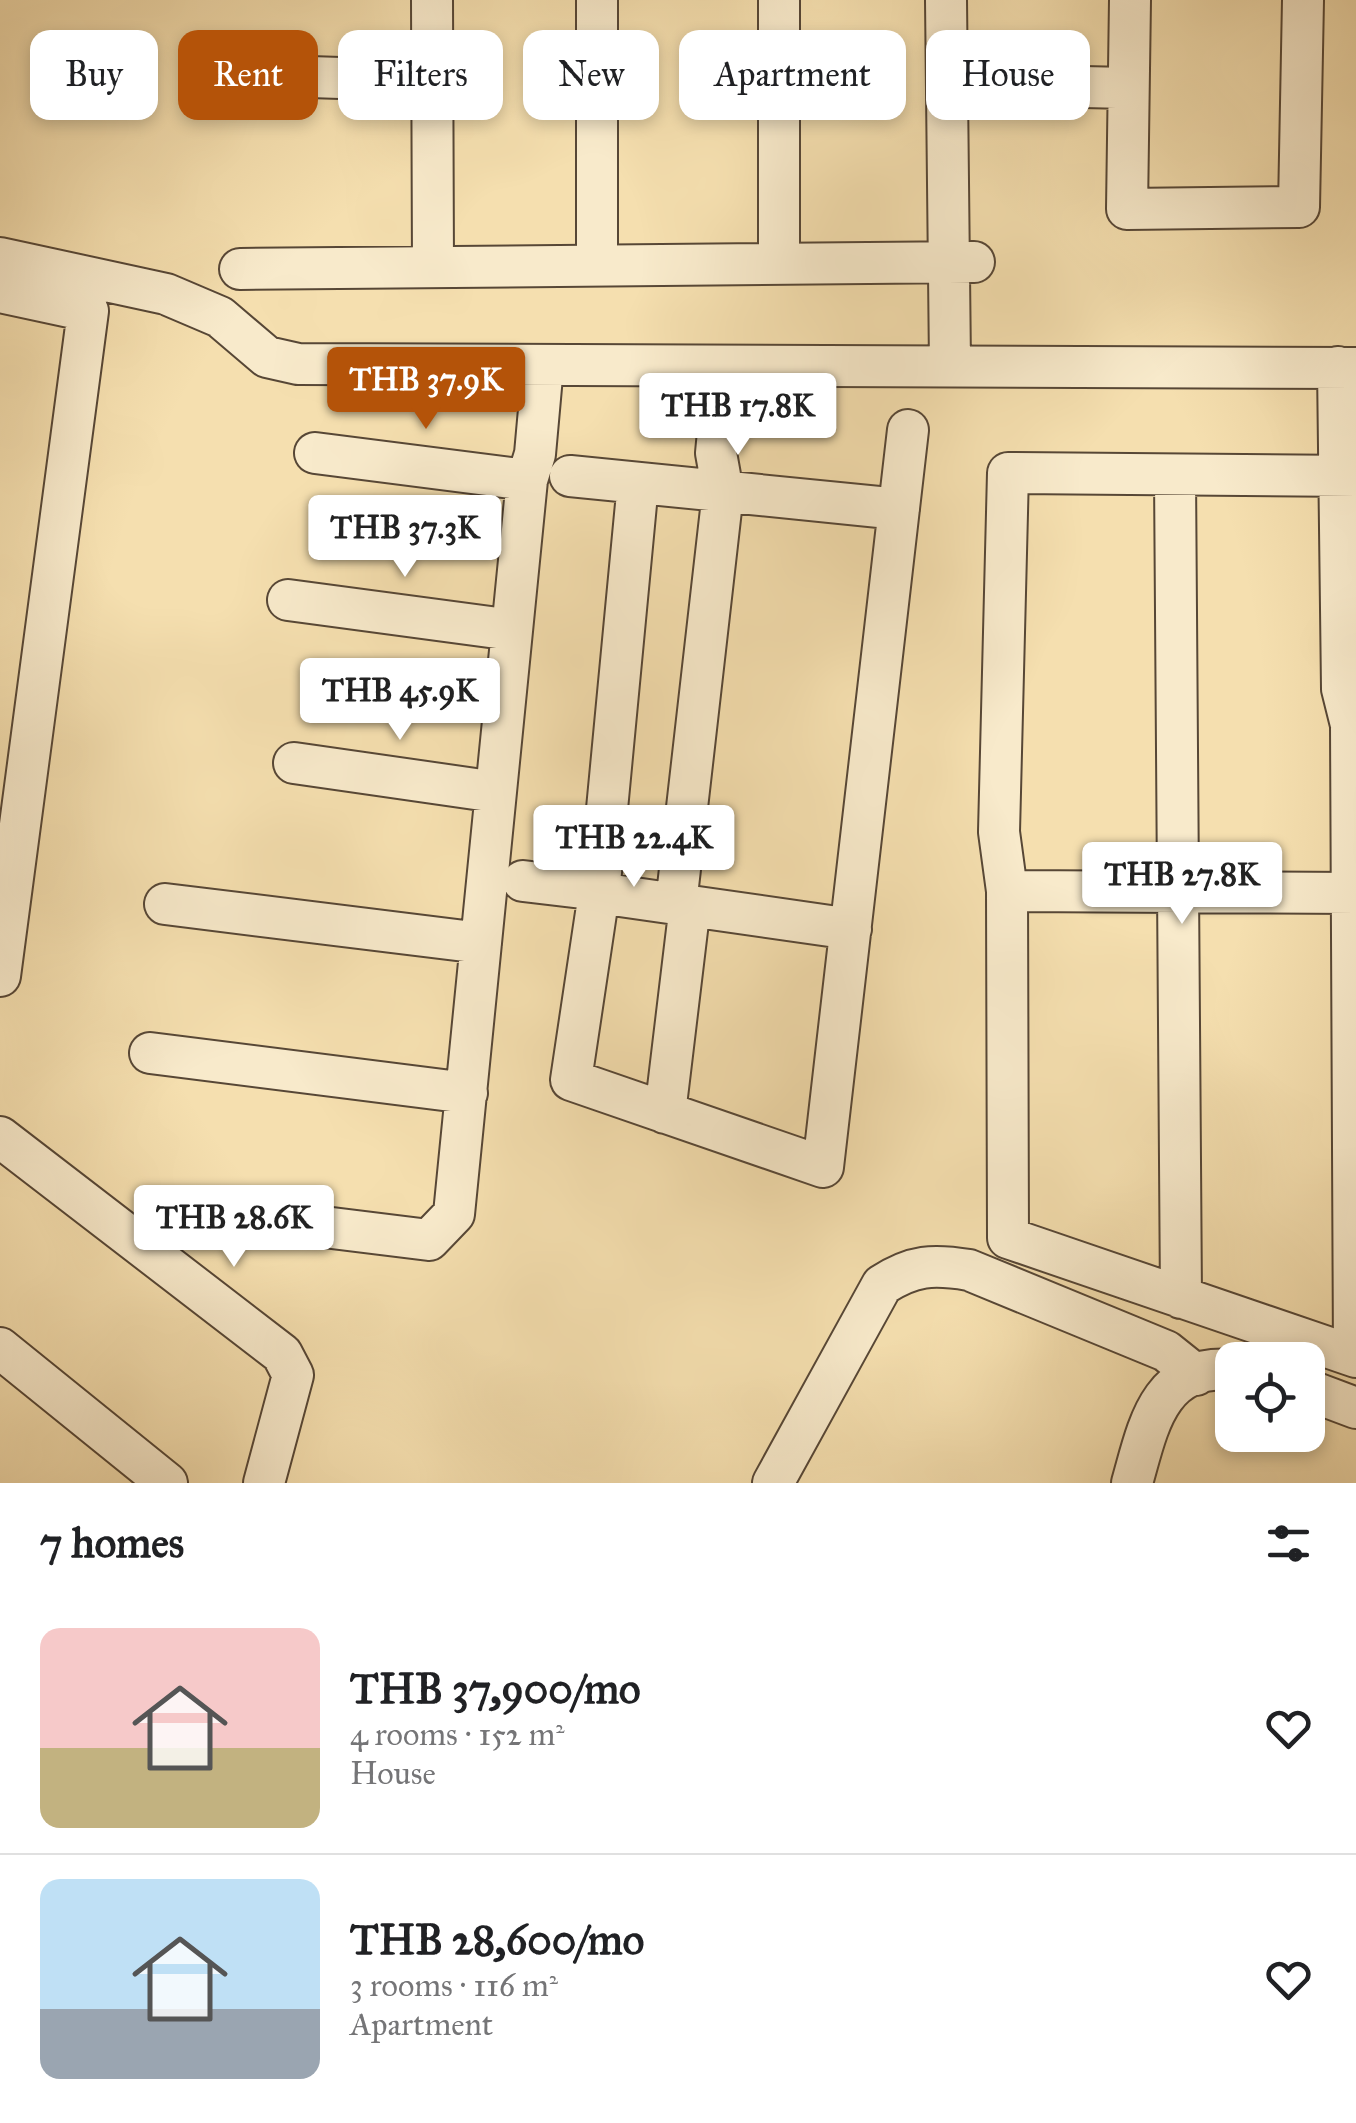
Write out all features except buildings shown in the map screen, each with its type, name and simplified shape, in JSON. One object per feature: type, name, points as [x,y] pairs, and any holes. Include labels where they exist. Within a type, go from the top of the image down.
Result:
[{"type":"street","points":[[432,0],[432,30]]},
{"type":"street","points":[[597,0],[597,265]]},
{"type":"street","points":[[778,0],[779,263]]},
{"type":"street","points":[[946,0],[951,30]]},
{"type":"street","points":[[968,30],[972,0]]},
{"type":"street","points":[[1130,0],[1127,209],[1299,207],[1303,0]]},
{"type":"street","points":[[1090,87],[1128,88]]},
{"type":"street","points":[[432,120],[433,266]]},
{"type":"street","points":[[960,120],[962,364]]},
{"type":"street","points":[[0,258],[166,294],[220,317],[268,357],[298,364],[1347,368],[1347,476],[1342,689],[1354,719],[1355,1357],[1008,1238],[1007,890],[999,832],[1008,473],[1347,476]]},
{"type":"street","points":[[240,268],[961,262]]},
{"type":"street","points":[[0,292],[88,311],[0,976]]},
{"type":"street","points":[[228,1215],[429,1240],[454,1214],[527,480],[518,454],[533,365]]},
{"type":"street","points":[[666,1113],[723,492],[716,453],[737,367]]},
{"type":"street","points":[[638,483],[599,891],[571,1080],[824,1167],[908,430]]},
{"type":"street","points":[[315,453],[527,480]]},
{"type":"street","points":[[1175,474],[1181,1298]]},
{"type":"street","points":[[570,476],[899,510]]},
{"type":"street","points":[[288,600],[512,630]]},
{"type":"street","points":[[294,763],[496,792]]},
{"type":"street","points":[[523,882],[851,929]]},
{"type":"street","points":[[1007,890],[1353,893]]},
{"type":"street","points":[[165,904],[481,943]]},
{"type":"street","points":[[150,1054],[466,1092]]},
{"type":"street","points":[[0,1138],[282,1354],[294,1376],[264,1483]]},
{"type":"street","points":[[772,1483],[882,1286],[907,1269],[934,1264],[969,1270],[1214,1373]]},
{"type":"street","points":[[0,1348],[167,1483]]},
{"type":"street","points":[[1132,1483],[1160,1399],[1175,1384],[1214,1373]]},
{"type":"street","points":[[1325,1396],[1356,1408]]}]
